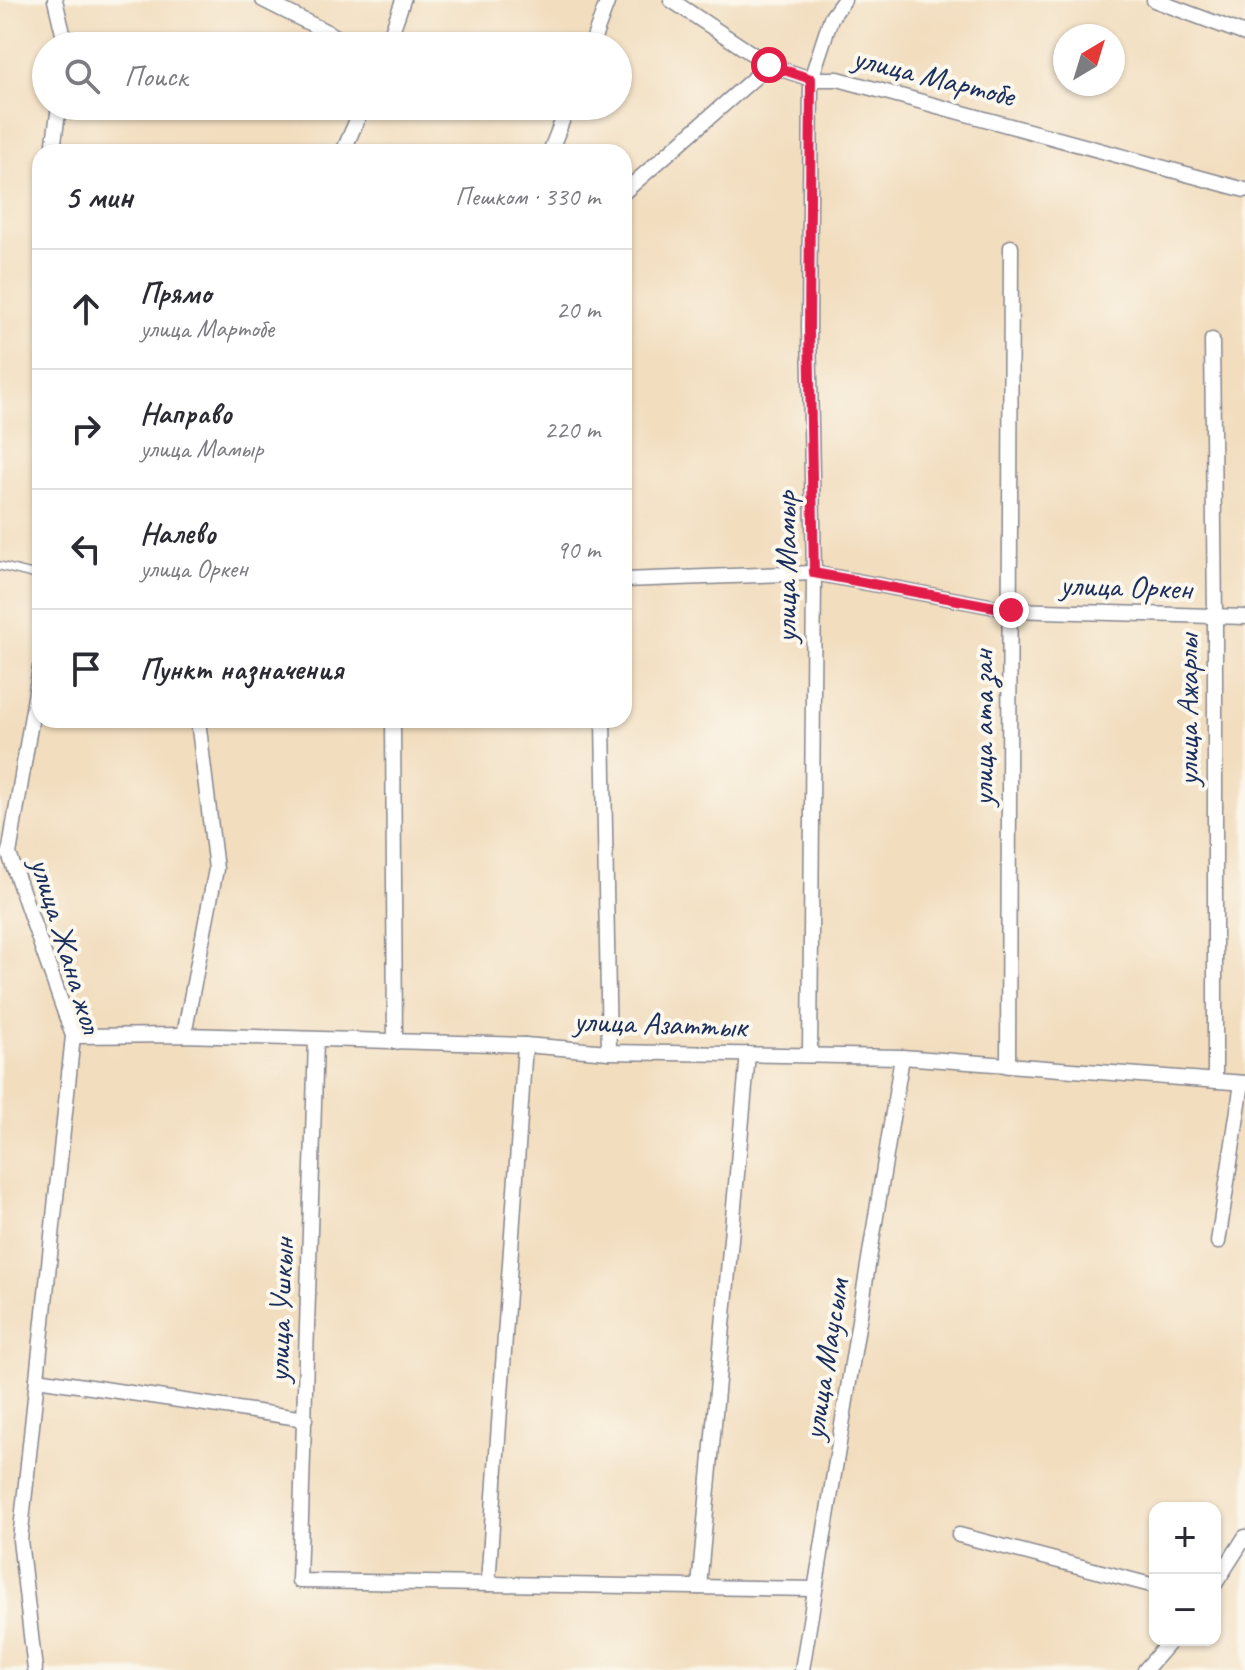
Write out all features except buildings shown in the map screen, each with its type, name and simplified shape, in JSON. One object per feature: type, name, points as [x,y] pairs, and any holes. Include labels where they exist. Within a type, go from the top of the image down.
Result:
[{"type":"street","points":[[55,0],[63,32]]},
{"type":"street","points":[[263,0],[327,32]]},
{"type":"street","points":[[392,32],[403,0]]},
{"type":"street","points":[[596,32],[608,0]]},
{"type":"street","name":"улица Мартобе","points":[[671,0],[769,65],[811,79],[838,79],[1245,190]]},
{"type":"street","points":[[1154,0],[1245,34]]},
{"type":"street","name":"улица Мамыр","points":[[810,1055],[814,573],[809,329],[811,79],[831,18],[844,1]]},
{"type":"street","points":[[632,185],[769,65]]},
{"type":"street","points":[[54,142],[57,120]]},
{"type":"street","points":[[346,144],[357,120]]},
{"type":"street","points":[[553,144],[563,120]]},
{"type":"street","name":"улица ата зан","points":[[1008,1066],[1011,247]]},
{"type":"street","name":"улица Ажарлы","points":[[1212,340],[1215,1081]]},
{"type":"street","name":"улица Оркен","points":[[632,580],[814,573],[1011,610],[1245,617]]},
{"type":"street","name":"улица Жана жол","points":[[32,715],[9,854],[73,1036],[20,1540],[35,1670]]},
{"type":"street","points":[[184,1035],[216,869],[199,728]]},
{"type":"street","points":[[393,728],[395,1042]]},
{"type":"street","points":[[603,728],[609,1052]]},
{"type":"street","name":"улица Азаттык","points":[[73,1036],[184,1035],[525,1045],[609,1052],[902,1057],[1243,1083]]},
{"type":"street","name":"улица Ушкын","points":[[316,1040],[299,1581],[488,1584]]},
{"type":"street","points":[[525,1045],[488,1584],[815,1589]]},
{"type":"street","points":[[699,1587],[748,1054]]},
{"type":"street","name":"улица Маусым","points":[[802,1670],[902,1057]]},
{"type":"street","points":[[1218,1242],[1243,1083]]},
{"type":"street","points":[[37,1379],[305,1419]]},
{"type":"street","points":[[959,1535],[1149,1584]]},
{"type":"street","points":[[1221,1575],[1245,1537]]},
{"type":"street","points":[[1145,1670],[1166,1646]]},
{"type":"lane","points":[[0,566],[32,574]]},
{"type":"route","points":[[769,65],[811,79],[809,329],[814,573],[1011,610]]}]
